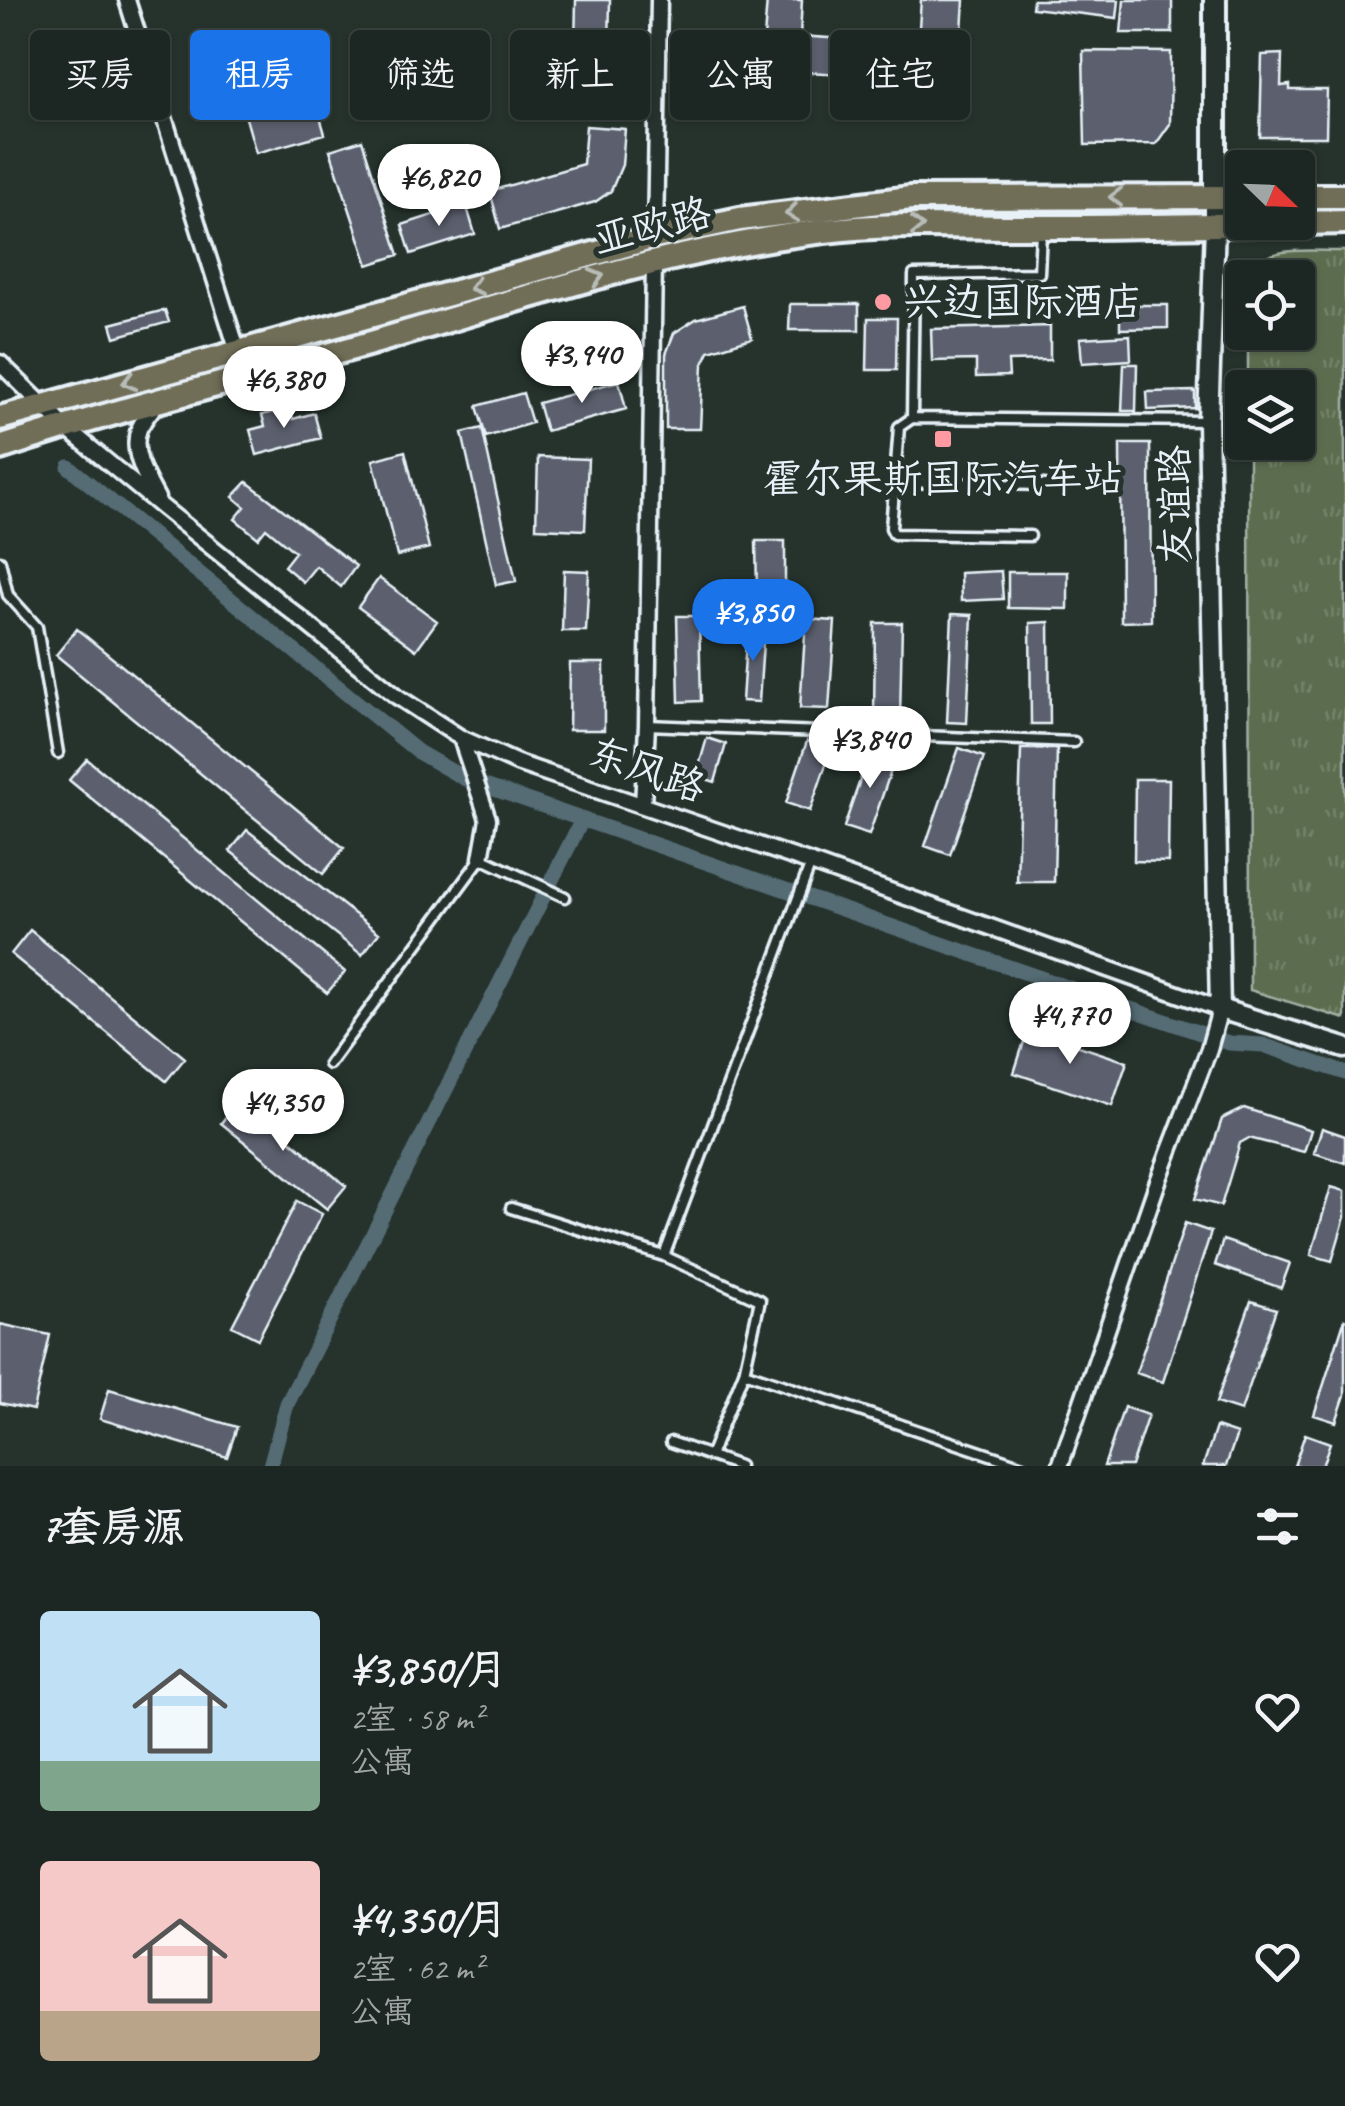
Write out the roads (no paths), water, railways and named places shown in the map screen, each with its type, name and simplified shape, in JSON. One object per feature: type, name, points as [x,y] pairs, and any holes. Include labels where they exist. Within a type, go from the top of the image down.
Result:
[{"type":"highway","points":[[1315,196],[1345,196]]},
{"type":"highway","name":"亚欧路","points":[[0,448],[65,426],[244,379],[740,219],[910,198],[1225,198]]},
{"type":"highway","name":"亚欧路","points":[[0,418],[238,352],[654,249],[906,225],[1345,222]]},
{"type":"main road","name":"友谊路","points":[[1215,0],[1215,225]]},
{"type":"street","points":[[128,0],[244,379]]},
{"type":"street","points":[[643,805],[648,725],[658,0]]},
{"type":"street","name":"友谊路","points":[[1215,225],[1208,421],[1219,1015]]},
{"type":"street","name":"东风路","points":[[0,362],[65,426],[162,508],[398,697],[462,738],[517,763],[811,862],[1219,1015],[1345,1048]]},
{"type":"street","points":[[157,402],[139,429],[136,441],[145,476],[162,508]]},
{"type":"street","points":[[462,738],[488,818],[480,858]]},
{"type":"street","points":[[1060,1466],[1219,1015]]},
{"type":"lane","points":[[912,418],[914,275],[1039,273],[1041,227]]},
{"type":"lane","points":[[1030,536],[896,535],[890,528],[898,429],[912,418],[1208,421]]},
{"type":"lane","points":[[894,482],[1045,486]]},
{"type":"lane","points":[[0,561],[8,595],[36,627],[58,753]]},
{"type":"lane","points":[[648,725],[1074,742]]},
{"type":"lane","points":[[330,1064],[480,858],[565,897]]},
{"type":"lane","points":[[664,1256],[811,862]]},
{"type":"lane","points":[[512,1208],[664,1256],[760,1300],[744,1372],[710,1456]]},
{"type":"lane","points":[[744,1372],[1023,1466]]},
{"type":"lane","points":[[671,1442],[739,1466]]},
{"type":"waterway","points":[[69,467],[418,752],[465,779],[1229,1043],[1263,1045],[1345,1073]]},
{"type":"waterway","points":[[270,1466],[287,1404],[582,820]]},
{"type":"place","name":"兴边国际酒店","points":[[883,302]]},
{"type":"place","name":"霍尔果斯国际汽车站","points":[[943,439]]}]
